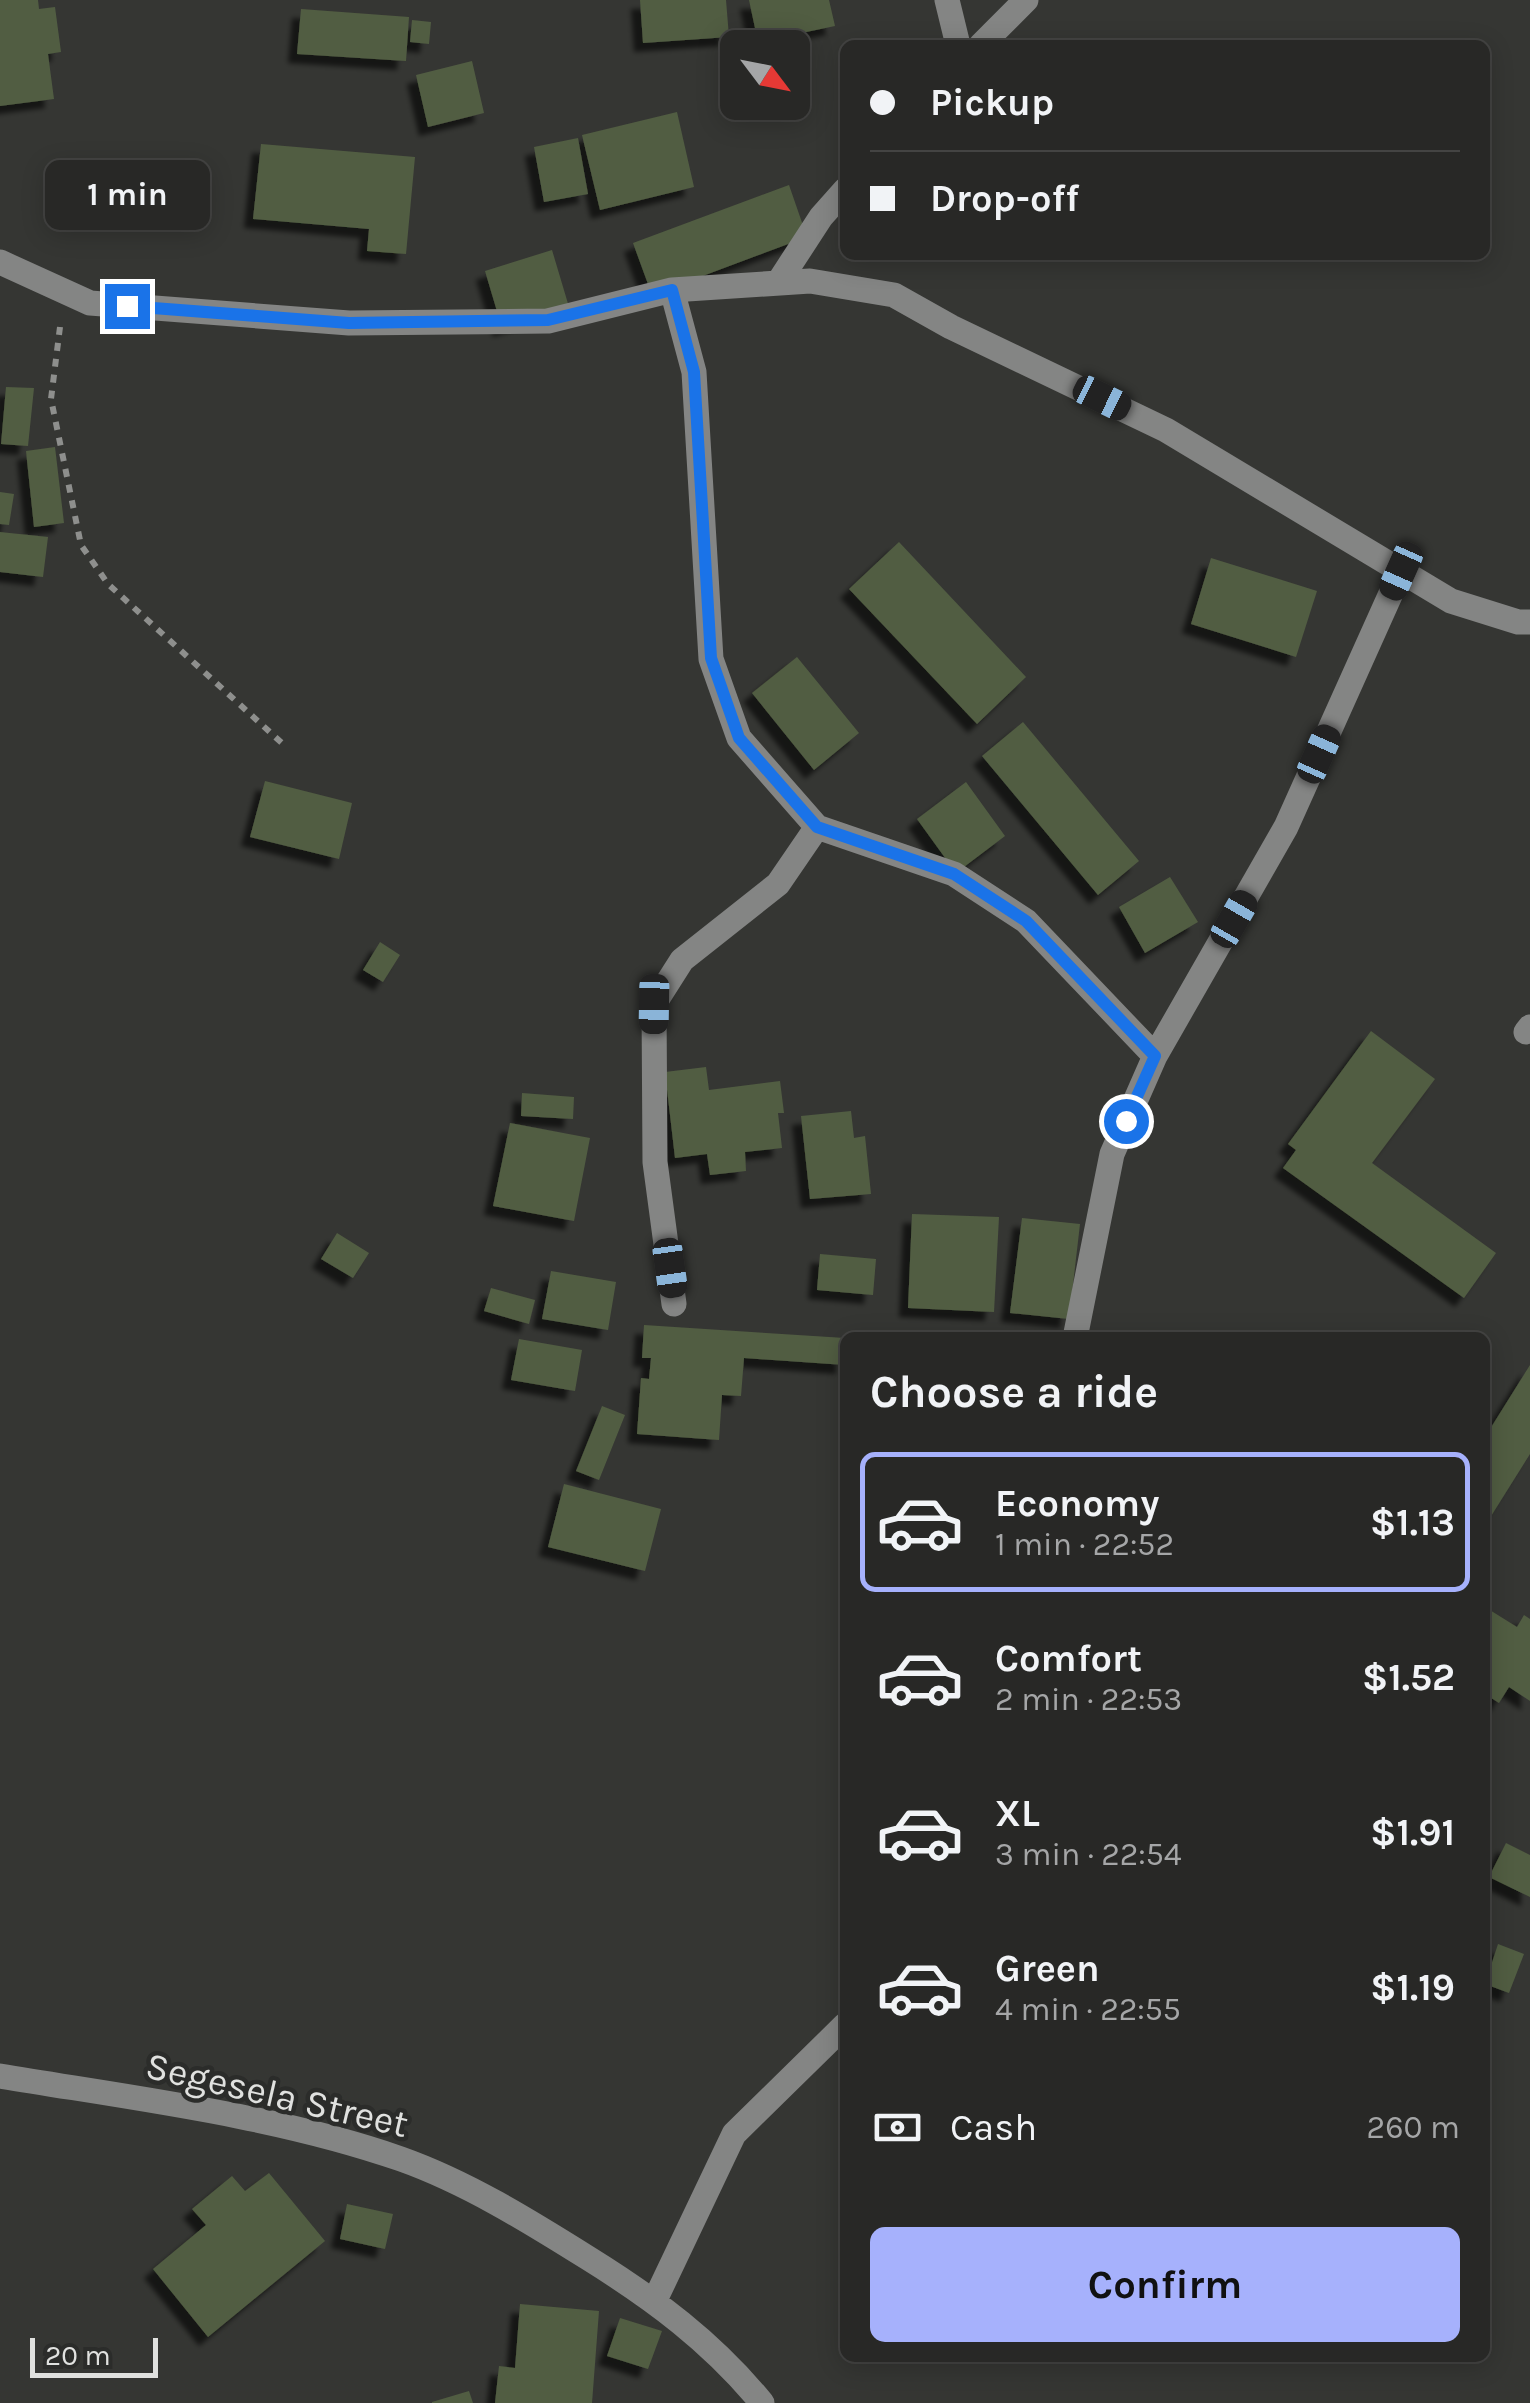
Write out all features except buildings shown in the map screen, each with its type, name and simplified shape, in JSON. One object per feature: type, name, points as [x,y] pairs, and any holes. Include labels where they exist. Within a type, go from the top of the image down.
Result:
[{"type":"street","points":[[947,0],[957,40]]},
{"type":"street","points":[[986,40],[1026,0]]},
{"type":"street","points":[[778,283],[821,217],[840,196]]},
{"type":"street","points":[[0,262],[90,303],[349,323],[548,320],[672,290],[810,281],[894,295],[951,328],[1166,430],[1450,600],[1518,622],[1530,622]]},
{"type":"street","points":[[672,290],[694,372],[711,658],[739,738],[817,827],[954,874],[1026,921],[1155,1056]]},
{"type":"street","points":[[1076,1332],[1112,1154],[1155,1056],[1286,826],[1401,571]]},
{"type":"street","points":[[674,1304],[655,1162],[654,1004],[682,960],[778,884],[817,827]]},
{"type":"street","points":[[655,2300],[734,2134],[840,2030]]},
{"type":"street","name":"Segesela Street","points":[[0,2076],[251,2119],[402,2159],[508,2208],[655,2300],[740,2377],[762,2403]]},
{"type":"path","points":[[64,290],[51,399],[80,545],[108,584],[284,745]]},
{"type":"route","points":[[127,306],[349,323],[548,320],[672,290],[694,372],[711,658],[739,738],[817,827],[954,874],[1026,921],[1155,1056],[1126,1121]]}]
